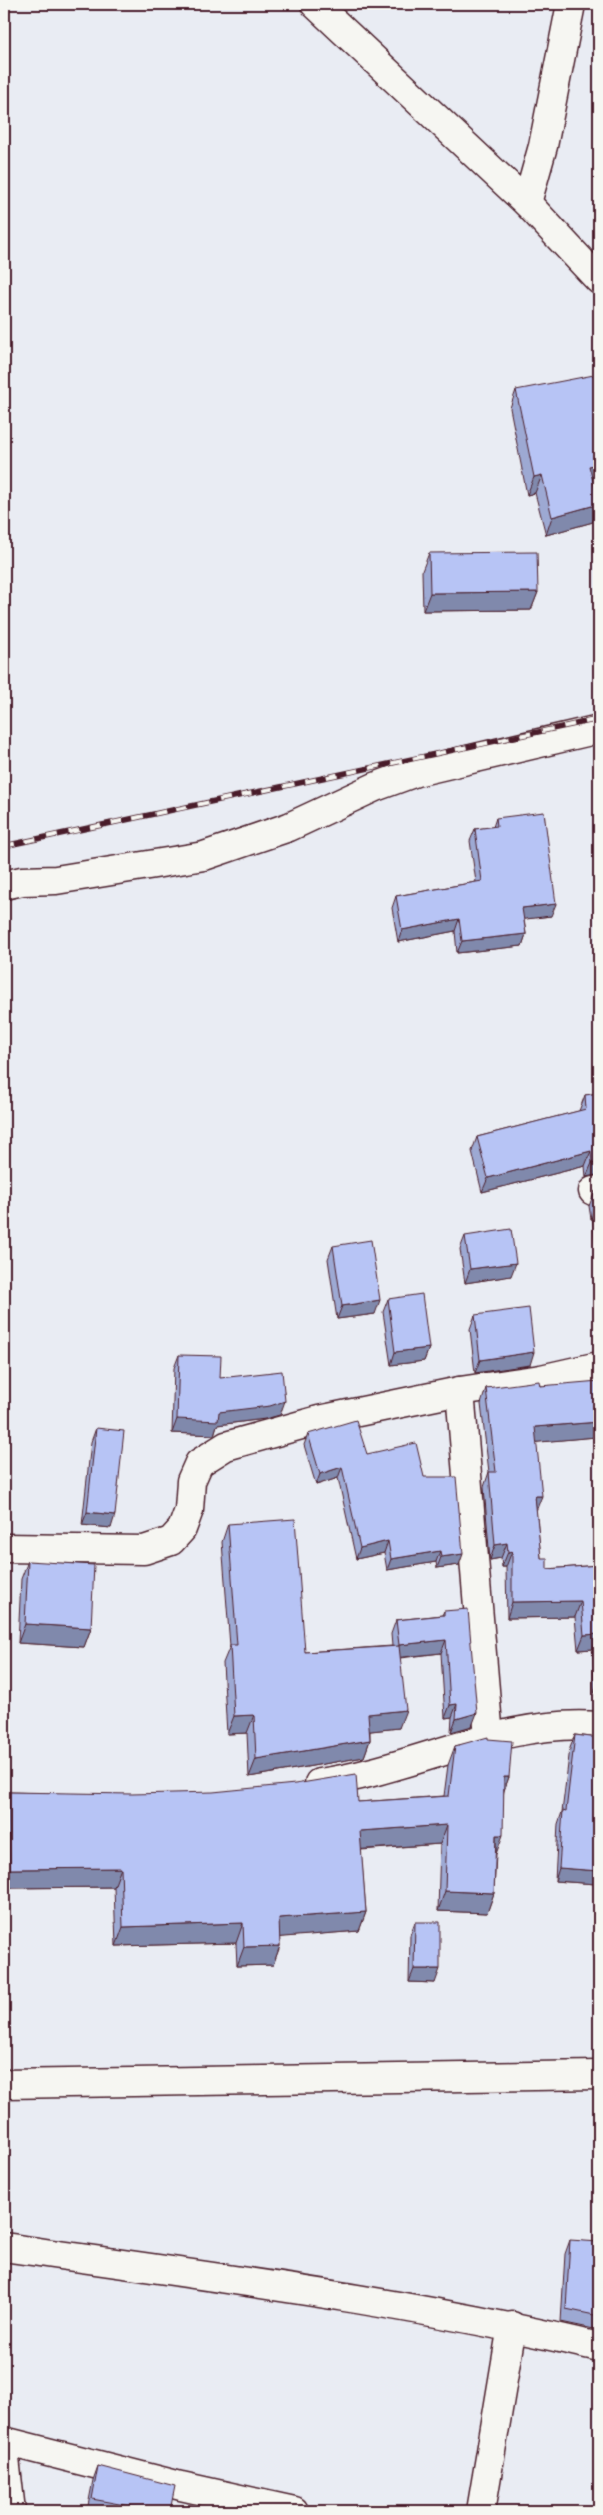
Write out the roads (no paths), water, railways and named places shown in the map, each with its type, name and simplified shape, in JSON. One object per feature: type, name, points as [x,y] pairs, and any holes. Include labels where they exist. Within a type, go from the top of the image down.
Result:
[{"type":"street","points":[[315,4],[527,202],[599,280]]},
{"type":"street","points":[[527,202],[543,146],[571,4]]},
{"type":"street","points":[[4,885],[22,881],[56,880],[204,856],[289,827],[375,787],[416,772],[599,729]]},
{"type":"street","points":[[4,1548],[144,1550],[170,1541],[182,1529],[189,1510],[191,1481],[199,1463],[226,1446],[319,1420],[460,1391],[541,1379],[599,1366]]},
{"type":"street","points":[[460,1391],[489,1738]]},
{"type":"street","points":[[291,1787],[326,1782],[382,1769],[489,1738],[538,1727],[599,1726]]},
{"type":"street","points":[[4,2084],[599,2075]]},
{"type":"street","points":[[4,2246],[353,2298],[512,2326],[599,2347]]},
{"type":"street","points":[[482,2511],[512,2326]]},
{"type":"street","points":[[4,2441],[181,2486],[294,2511]]},
{"type":"street","points":[[4,2450],[10,2511]]},
{"type":"railway","points":[[4,846],[599,719]]}]
